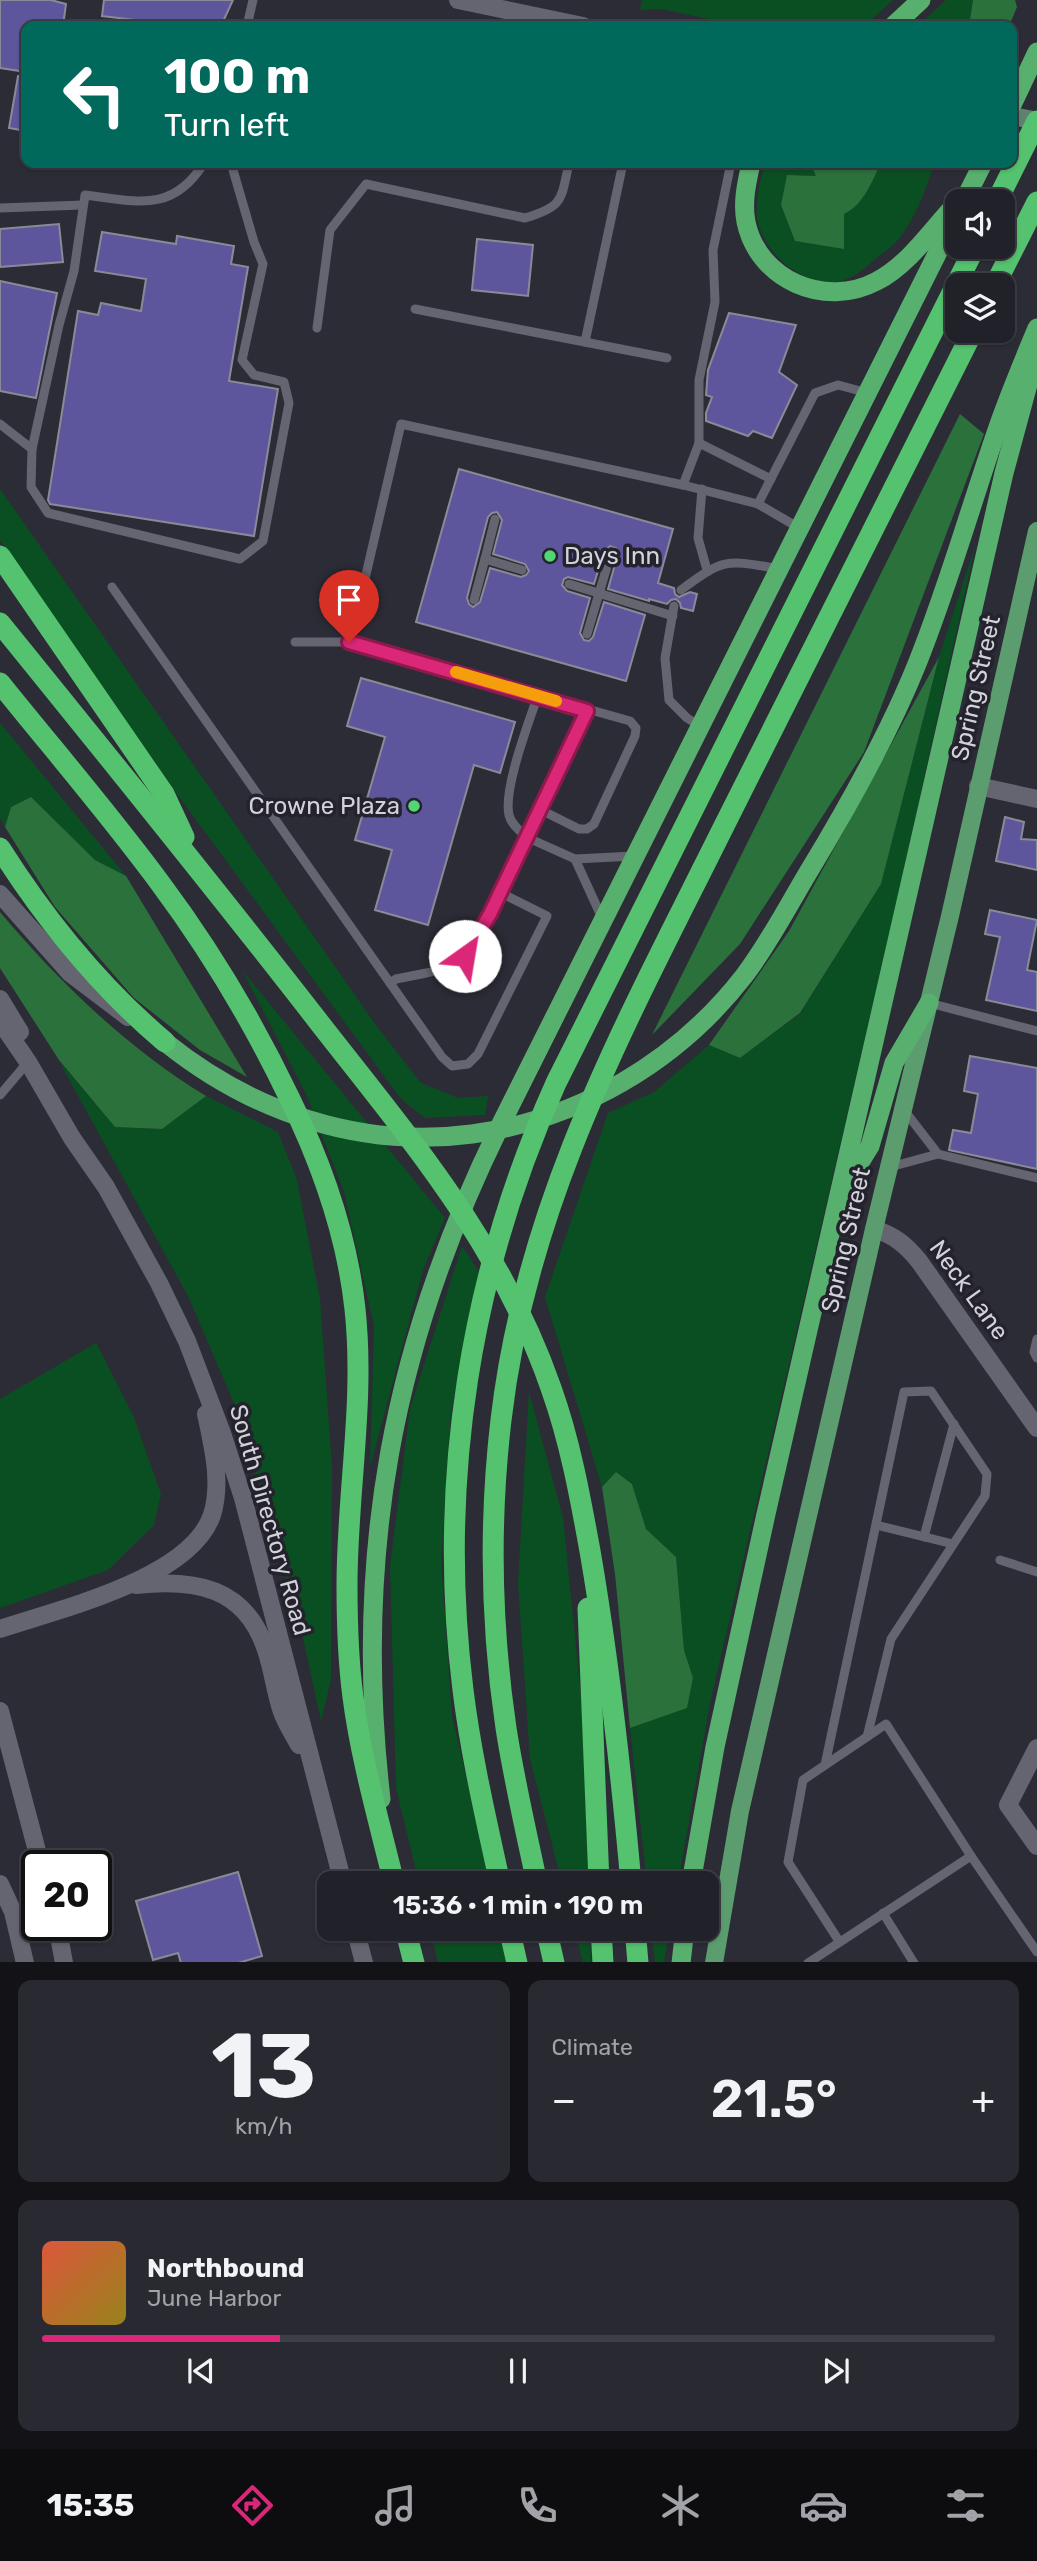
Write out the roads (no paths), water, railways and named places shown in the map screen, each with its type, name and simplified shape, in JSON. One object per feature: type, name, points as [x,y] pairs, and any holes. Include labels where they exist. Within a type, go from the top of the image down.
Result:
[{"type":"highway","points":[[898,21],[921,0]]},
{"type":"highway","points":[[1017,94],[1037,52]]},
{"type":"highway","points":[[1017,162],[1037,121]]},
{"type":"highway","points":[[750,168],[744,208],[749,234],[763,258],[781,276],[792,283],[816,291],[852,290],[886,276],[945,217]]},
{"type":"highway","points":[[968,189],[980,168]]},
{"type":"highway","points":[[1004,189],[1014,168]]},
{"type":"highway","points":[[1001,273],[1037,202]]},
{"type":"highway","points":[[392,1871],[377,1767],[373,1710],[373,1619],[381,1505],[399,1403],[426,1302],[463,1205],[945,238]]},
{"type":"highway","points":[[497,1871],[480,1793],[463,1690],[454,1553],[456,1485],[466,1381],[495,1248],[529,1147],[556,1083],[969,259]]},
{"type":"highway","points":[[0,848],[30,893],[74,949],[132,1012],[200,1069],[228,1086],[290,1115],[332,1127],[375,1134],[444,1137],[528,1122],[593,1099],[651,1065],[720,1004],[745,975],[766,944],[841,818],[905,694],[958,553],[1003,414],[1037,328]]},
{"type":"highway","points":[[534,1871],[517,1790],[503,1702],[495,1624],[493,1555],[497,1452],[506,1382],[518,1316],[535,1248],[569,1150],[631,1014],[966,343]]},
{"type":"highway","points":[[693,1871],[715,1747],[1004,473],[1037,351]]},
{"type":"highway","points":[[0,556],[164,794],[199,867]]},
{"type":"highway","points":[[0,623],[199,867],[421,1153],[477,1233],[502,1276],[532,1339],[563,1426],[585,1526],[610,1674],[630,1871]]},
{"type":"highway","points":[[0,683],[144,862],[200,939],[278,1073],[309,1139],[327,1186],[349,1270],[358,1345],[358,1416],[347,1577],[352,1687],[358,1730],[391,1871]]},
{"type":"highway","points":[[841,1193],[870,1146],[894,1063],[929,1003]]},
{"type":"highway","points":[[585,1526],[599,1871]]},
{"type":"highway","points":[[408,1941],[414,1962]]},
{"type":"highway","points":[[512,1941],[517,1962]]},
{"type":"highway","points":[[550,1941],[554,1962]]},
{"type":"highway","points":[[602,1941],[603,1962]]},
{"type":"highway","points":[[636,1941],[638,1962]]},
{"type":"highway","points":[[681,1962],[683,1941]]},
{"type":"main road","points":[[1017,117],[1037,121]]},
{"type":"main road","name":"Spring Street","points":[[714,1962],[740,1811],[1037,531]]},
{"type":"street","points":[[458,0],[559,21]]},
{"type":"street","points":[[978,786],[1037,799]]},
{"type":"street","points":[[0,894],[70,973],[113,1007],[165,1042]]},
{"type":"street","points":[[0,999],[81,1132],[106,1187]]},
{"type":"street","points":[[0,1021],[28,1062],[72,1138],[106,1187]]},
{"type":"street","name":"South Directory Road","points":[[106,1187],[174,1313],[199,1373],[243,1497],[340,1871]]},
{"type":"street","name":"Neck Lane","points":[[874,1229],[894,1237],[919,1261],[1037,1429]]},
{"type":"street","points":[[0,1629],[129,1586],[187,1552],[195,1544],[212,1515],[216,1491],[216,1469],[199,1373]]},
{"type":"street","points":[[129,1586],[169,1582],[194,1584],[218,1592],[248,1616],[265,1648],[282,1713],[314,1776]]},
{"type":"street","points":[[0,1711],[37,1850]]},
{"type":"street","points":[[1037,1748],[1008,1805],[1037,1846]]},
{"type":"street","points":[[0,1884],[13,1912],[25,1962]]},
{"type":"street","points":[[60,1941],[64,1962]]},
{"type":"street","points":[[358,1941],[364,1962]]},
{"type":"lane","points":[[248,21],[253,0]]},
{"type":"lane","points":[[201,168],[171,197],[147,202],[85,195],[74,271],[32,449],[32,487],[48,513],[240,559],[263,541],[289,403],[284,382],[254,375],[242,359],[263,264],[232,168]]},
{"type":"lane","points":[[317,328],[330,230],[366,184],[525,218],[545,212],[561,200],[568,168]]},
{"type":"lane","points":[[585,342],[622,168]]},
{"type":"lane","points":[[682,485],[699,443],[699,380],[715,302],[713,250],[730,168]]},
{"type":"lane","points":[[0,208],[83,205]]},
{"type":"lane","points":[[415,309],[667,358]]},
{"type":"lane","points":[[758,504],[815,393],[838,385],[867,393]]},
{"type":"lane","points":[[0,424],[32,449]]},
{"type":"lane","points":[[361,596],[401,424],[702,489],[758,504],[801,528]]},
{"type":"lane","points":[[699,443],[771,479]]},
{"type":"lane","points":[[702,489],[698,538],[707,570]]},
{"type":"lane","points":[[474,600],[495,519]]},
{"type":"lane","points":[[587,634],[611,553]]},
{"type":"lane","points":[[485,559],[522,570]]},
{"type":"lane","points":[[681,590],[707,570],[731,561],[779,569]]},
{"type":"lane","points":[[569,584],[673,611],[665,658],[670,700],[687,718],[700,726]]},
{"type":"lane","points":[[112,587],[390,983],[452,1066],[468,1064],[478,1054],[547,916],[501,893]]},
{"type":"lane","points":[[295,642],[349,642],[630,721],[636,728],[635,736],[594,824],[587,830],[579,829],[539,808]]},
{"type":"lane","points":[[538,695],[516,765],[508,807],[510,818],[526,837],[575,859],[635,856]]},
{"type":"lane","points":[[390,983],[396,979],[436,971],[465,956],[480,935],[501,893],[587,711]]},
{"type":"lane","points":[[575,859],[603,920]]},
{"type":"lane","points":[[929,1003],[1037,1031]]},
{"type":"lane","points":[[0,1095],[28,1062]]},
{"type":"lane","points":[[903,1108],[938,1154]]},
{"type":"lane","points":[[888,1168],[938,1154],[1037,1178]]},
{"type":"lane","points":[[1037,1339],[1034,1352],[1037,1357]]},
{"type":"lane","points":[[825,1765],[904,1392],[931,1391],[986,1474],[985,1496],[891,1639],[867,1737]]},
{"type":"lane","points":[[924,1537],[954,1424]]},
{"type":"lane","points":[[876,1525],[953,1544]]},
{"type":"lane","points":[[1000,1560],[1037,1573]]},
{"type":"lane","points":[[839,1941],[788,1862],[803,1780],[886,1724],[1037,1952]]},
{"type":"lane","points":[[808,1962],[971,1856]]},
{"type":"lane","points":[[883,1913],[914,1962]]},
{"type":"place","name":"Days Inn","points":[[550,556]]},
{"type":"place","name":"Crowne Plaza","points":[[414,806]]}]
